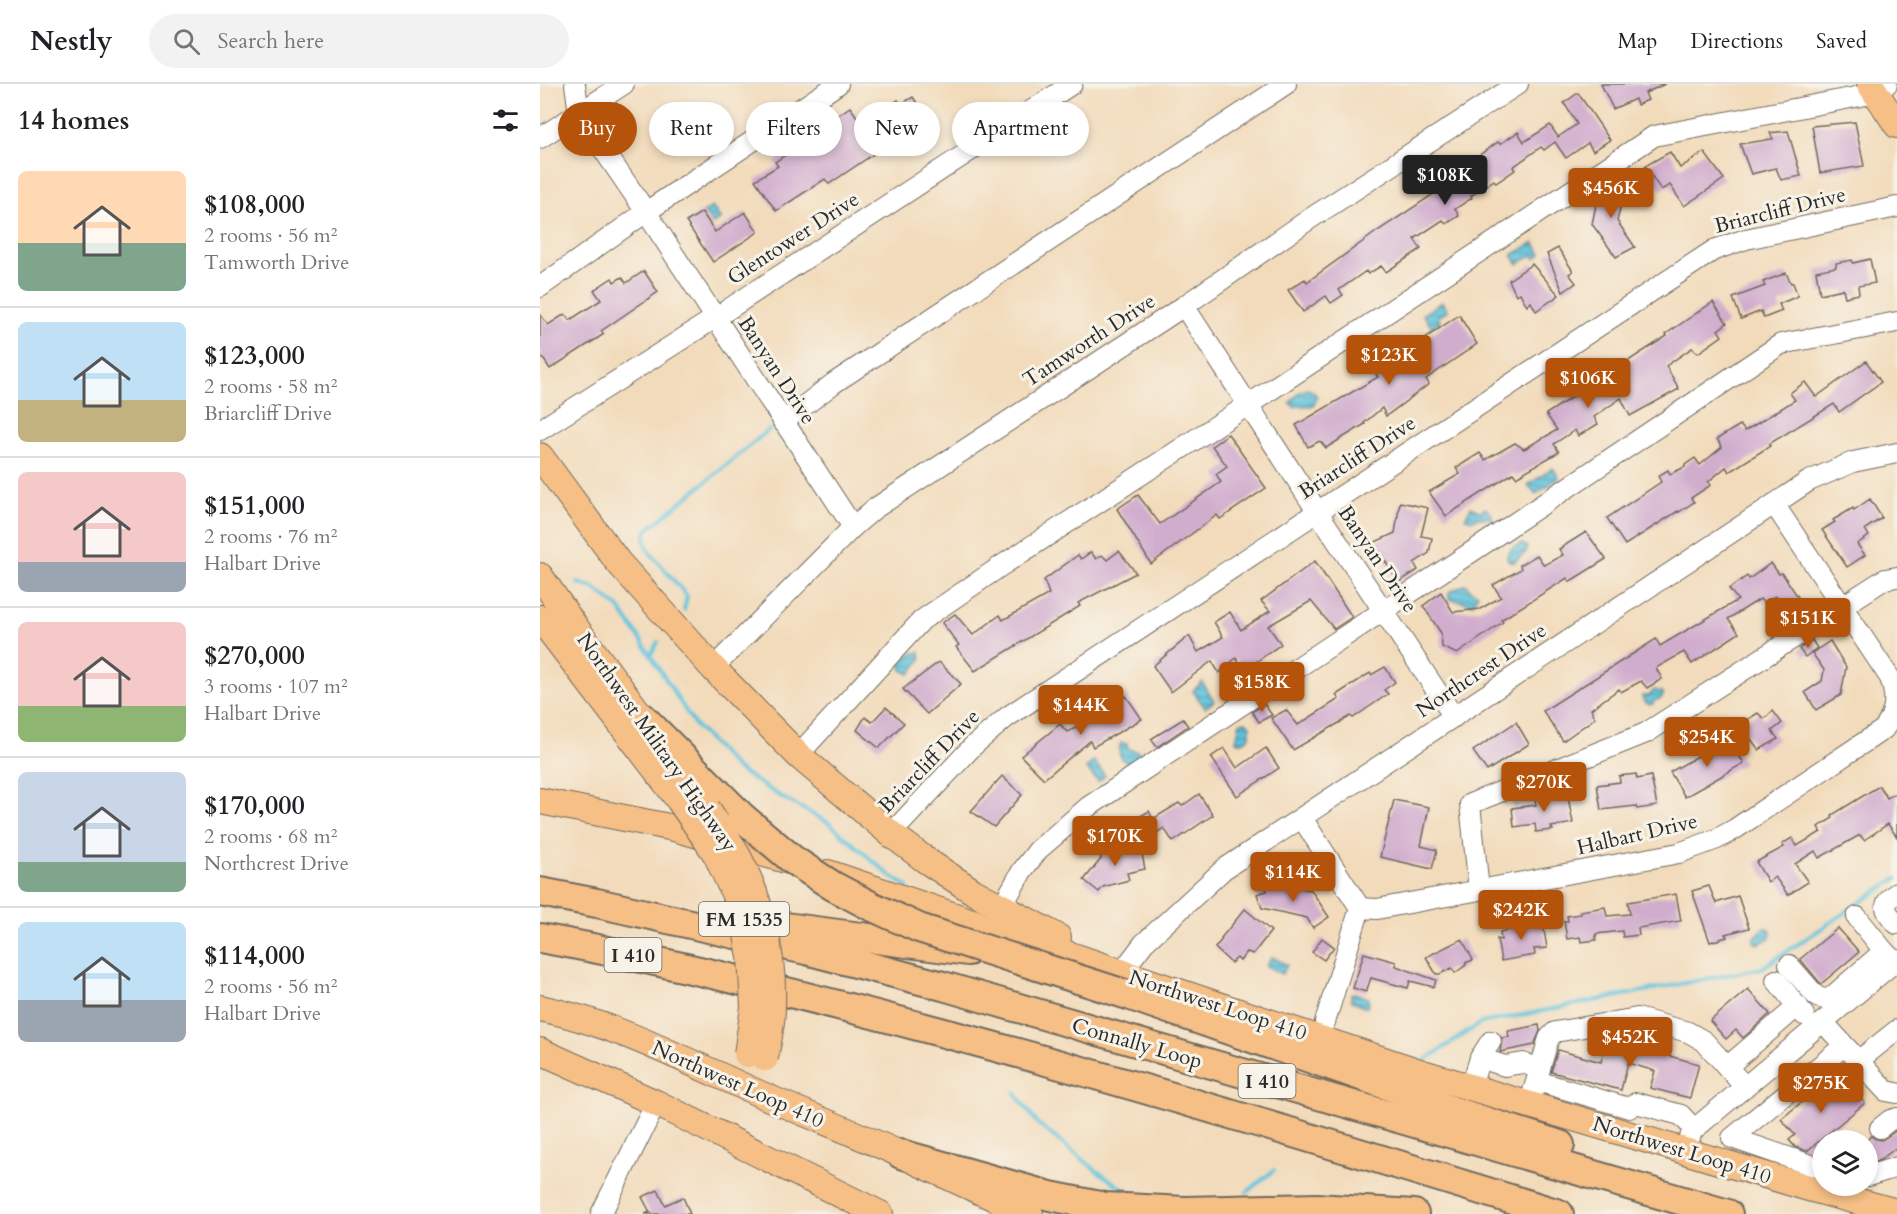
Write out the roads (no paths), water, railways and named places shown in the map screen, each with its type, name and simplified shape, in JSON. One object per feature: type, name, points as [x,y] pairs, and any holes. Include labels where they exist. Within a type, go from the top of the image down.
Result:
[{"type":"highway","points":[[642,717],[741,817],[793,860],[833,886],[919,928],[1126,985],[1504,1128],[1665,1176],[1734,1214]]},
{"type":"highway","name":"Connally Loop","points":[[540,892],[806,950],[943,986],[1728,1214]]},
{"type":"highway","points":[[597,903],[1126,985]]},
{"type":"highway","name":"Connally Loop","points":[[540,938],[630,954],[725,975],[1039,1058],[1559,1214]]},
{"type":"highway","points":[[901,1154],[1050,1196],[1106,1207],[1185,1211],[1316,1208],[1414,1214]]},
{"type":"main road","points":[[1878,87],[1897,125]]},
{"type":"main road","points":[[540,456],[618,562],[713,668],[798,755],[891,834],[974,892],[1064,940],[1126,985]]},
{"type":"main road","name":"Northwest Military Highway","points":[[540,576],[731,843],[746,873],[760,911],[770,959],[772,1008],[756,1056],[750,1090]]},
{"type":"main road","name":"Northwest Military Highway","points":[[540,618],[679,800],[716,854],[744,913],[751,957],[756,1056]]},
{"type":"main road","name":"Northwest Loop 410","points":[[540,801],[674,828],[815,868],[1126,985],[1471,1087],[1535,1085],[1579,1106],[1609,1116],[1690,1140],[1812,1170]]},
{"type":"main road","name":"Northwest Loop 410","points":[[540,1008],[591,1022],[639,1040],[901,1154],[1030,1214]]},
{"type":"main road","points":[[540,1051],[656,1103],[880,1214]]},
{"type":"main road","name":"Northwest Loop 410","points":[[1854,1196],[1871,1208],[1897,1212]]},
{"type":"main road","points":[[1871,1208],[1897,1205]]},
{"type":"street","name":"Banyan Drive","points":[[575,84],[577,102]]},
{"type":"street","points":[[597,102],[624,84]]},
{"type":"street","points":[[540,287],[646,212],[838,84]]},
{"type":"street","name":"Glentower Drive","points":[[540,430],[1072,84]]},
{"type":"street","points":[[783,422],[834,383],[1286,84]]},
{"type":"street","name":"Tamworth Drive","points":[[713,668],[852,527],[893,496],[1184,306],[1311,218],[1518,84]]},
{"type":"street","points":[[798,755],[922,620],[1654,136],[1878,87]]},
{"type":"street","points":[[540,138],[558,127]]},
{"type":"street","name":"Banyan Drive","points":[[608,156],[852,527]]},
{"type":"street","name":"Briarcliff Drive","points":[[891,834],[973,746],[1007,717],[1714,250],[1746,239],[1897,207]]},
{"type":"street","name":"Banyan Drive","points":[[1184,306],[1454,717]]},
{"type":"street","points":[[1001,908],[1022,871],[1038,850],[1088,807],[1781,344],[1897,322]]},
{"type":"street","name":"Northcrest Drive","points":[[1126,985],[1144,943],[1224,869],[1809,481],[1853,462],[1897,453]]},
{"type":"street","name":"Halbart Drive","points":[[1360,908],[1377,909],[1679,853],[1698,847],[1735,829],[1884,729],[1891,718],[1895,703],[1890,678],[1774,504]]},
{"type":"street","points":[[1479,890],[1470,804],[1646,733],[1885,579],[1897,577]]},
{"type":"street","points":[[1302,818],[1360,908],[1325,1022]]},
{"type":"street","points":[[1897,893],[1889,898],[1886,905],[1887,912],[1897,924]]},
{"type":"street","points":[[1690,1140],[1826,1015],[1892,963],[1857,917]]},
{"type":"street","points":[[1826,1015],[1798,1006],[1782,973],[1817,997],[1844,1046],[1886,1091],[1897,1094]]},
{"type":"street","points":[[1727,1067],[1798,1006]]},
{"type":"street","points":[[1535,1085],[1550,1038],[1556,1032],[1637,1018],[1688,1032],[1704,1041],[1727,1067],[1780,1098]]},
{"type":"street","points":[[1858,1061],[1897,1030]]},
{"type":"street","points":[[1471,1087],[1480,1058],[1491,1041]]},
{"type":"street","points":[[1812,1169],[1732,1138],[1844,1046]]},
{"type":"street","points":[[1480,1058],[1505,1066],[1523,1063],[1535,1085]]},
{"type":"street","points":[[601,1214],[656,1103]]},
{"type":"street","points":[[1880,1128],[1890,1120],[1897,1118]]},
{"type":"street","points":[[1878,1173],[1897,1167]]},
{"type":"water","points":[[712,207],[721,219],[713,224],[704,212]]},
{"type":"water","points":[[1534,242],[1541,254],[1535,259],[1532,255],[1518,264],[1512,255]]},
{"type":"water","points":[[1442,302],[1448,311],[1438,317],[1440,322],[1431,327],[1423,314]]},
{"type":"water","points":[[1308,389],[1317,397],[1314,405],[1294,407],[1290,403],[1300,392]]},
{"type":"water","points":[[1553,468],[1559,478],[1536,494],[1528,485]]},
{"type":"water","points":[[1471,507],[1481,512],[1485,508],[1491,513],[1493,519],[1465,518]]},
{"type":"water","points":[[1523,544],[1527,547],[1526,552],[1513,563],[1508,560],[1507,557],[1511,550]]},
{"type":"water","points":[[1464,585],[1478,594],[1473,604],[1449,599],[1449,592]]},
{"type":"water","points":[[920,652],[921,659],[910,674],[902,670],[900,663],[910,654]]},
{"type":"water","points":[[1202,682],[1214,701],[1205,708],[1193,691]]},
{"type":"water","points":[[1654,690],[1662,692],[1663,696],[1649,705],[1642,696],[1649,696]]},
{"type":"water","points":[[1241,722],[1250,725],[1250,736],[1240,742],[1236,741]]},
{"type":"water","points":[[1121,743],[1127,744],[1128,749],[1139,752],[1143,757],[1131,764],[1124,761],[1119,750]]},
{"type":"water","points":[[1094,761],[1105,776],[1098,782],[1086,768]]},
{"type":"water","points":[[1523,792],[1530,793],[1532,803],[1514,806],[1513,798]]},
{"type":"water","points":[[1764,928],[1771,931],[1770,938],[1758,944],[1754,942],[1754,938]]},
{"type":"water","points":[[1272,957],[1287,965],[1282,974],[1266,966]]},
{"type":"water","points":[[1355,993],[1368,998],[1367,1007],[1351,1000],[1351,994]]},
{"type":"waterway","points":[[684,610],[687,596],[648,550],[645,539],[647,530],[770,429]]},
{"type":"waterway","points":[[578,583],[594,588],[619,608],[694,724],[737,769],[829,823],[888,874],[908,887]]},
{"type":"waterway","points":[[651,654],[658,642]]},
{"type":"waterway","points":[[1425,1060],[1481,1023],[1762,968],[1897,878]]},
{"type":"waterway","points":[[1015,1093],[1037,1123],[1097,1171],[1128,1192]]},
{"type":"waterway","points":[[1247,1192],[1274,1170]]}]
